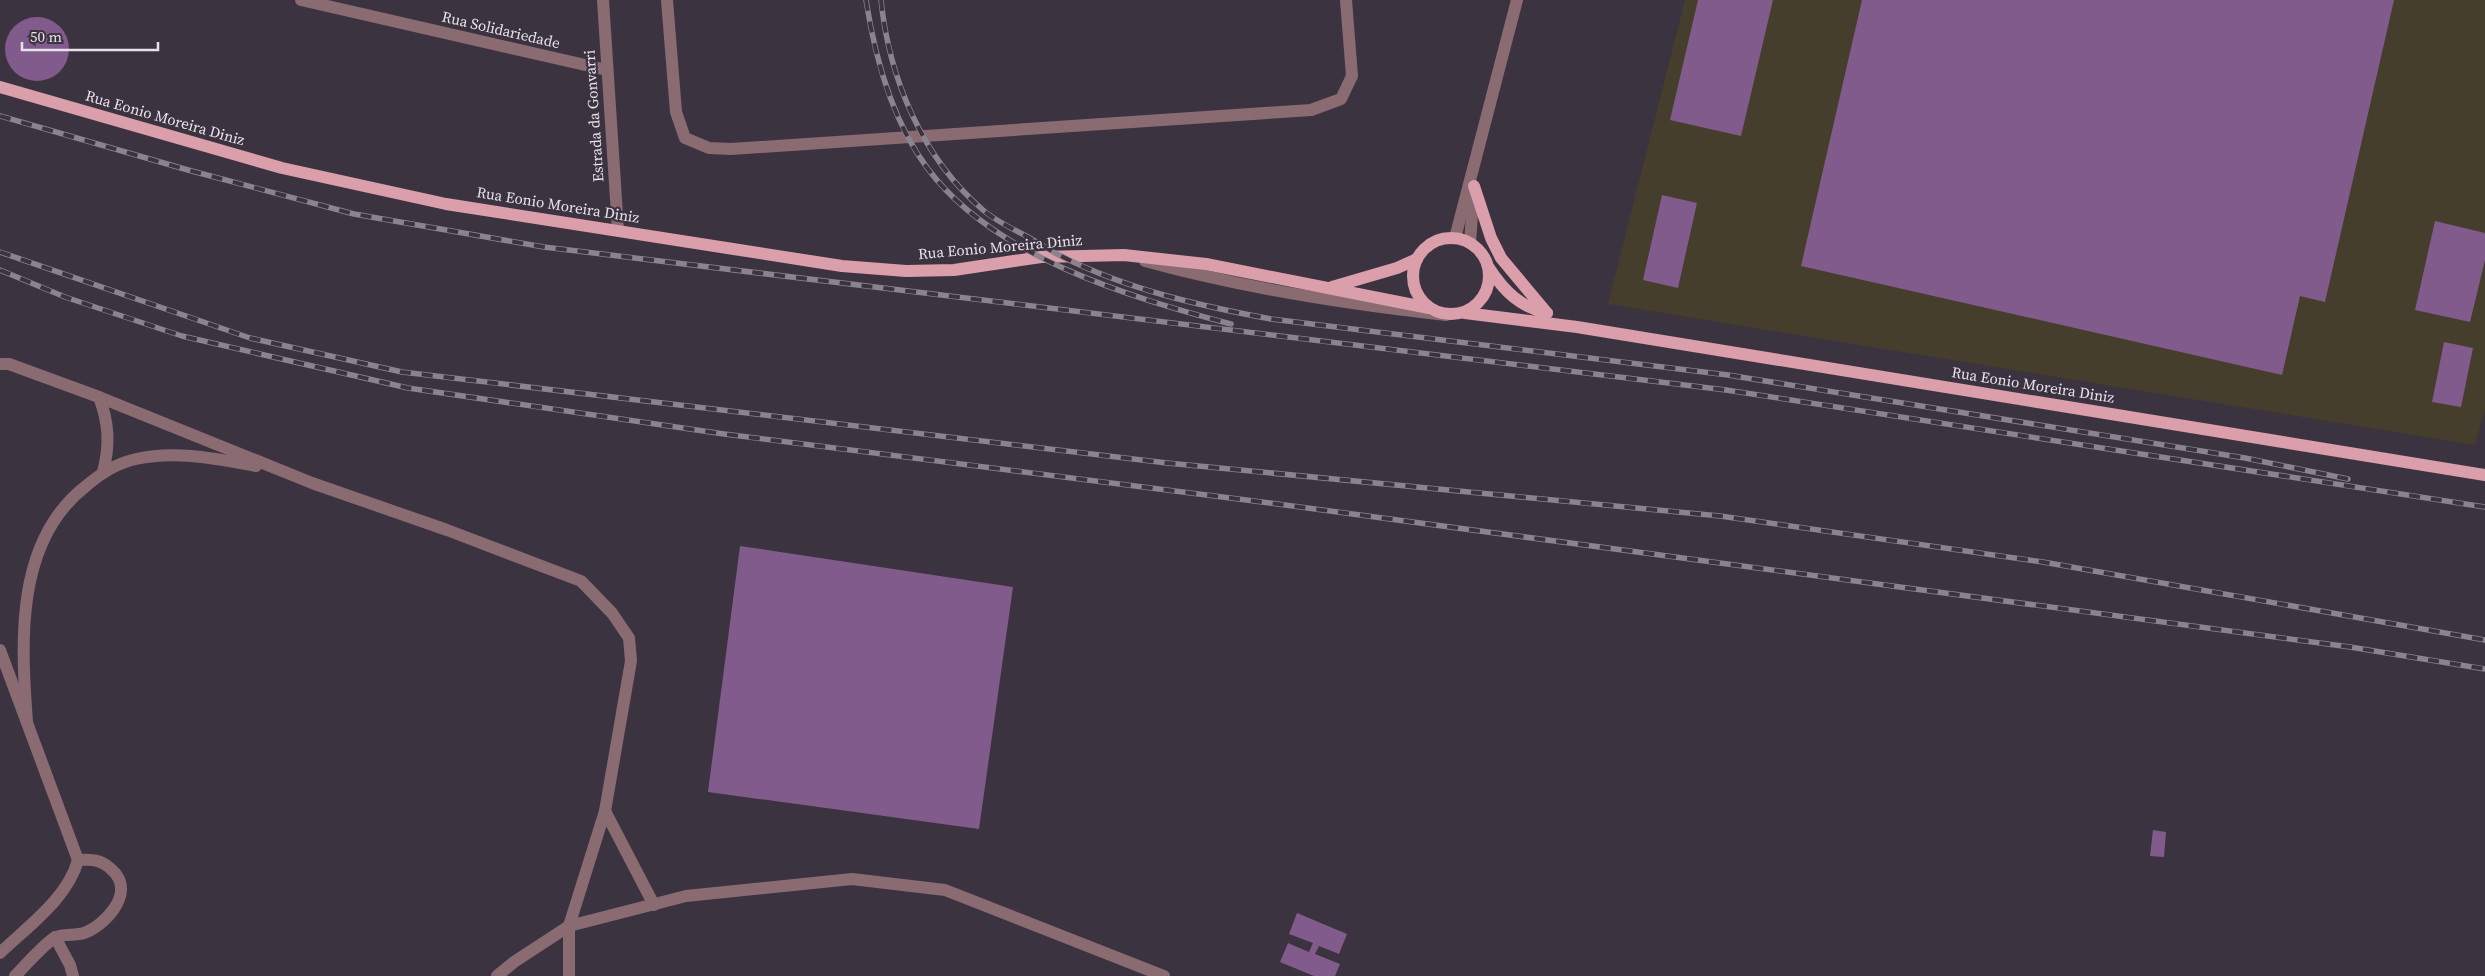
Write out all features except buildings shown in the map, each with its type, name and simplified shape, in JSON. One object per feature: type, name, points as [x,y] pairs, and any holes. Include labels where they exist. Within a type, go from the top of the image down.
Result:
[{"type":"main road","name":"Rua Eonio Moreira Diniz","points":[[0,87],[282,168],[446,204],[842,266],[906,271],[954,270],[1041,257],[1124,255],[1206,264],[1332,287],[1429,308]]},
{"type":"main road","points":[[1474,186],[1491,238],[1501,258],[1547,313]]},
{"type":"main road","points":[[1455,238],[1470,243],[1482,254],[1489,268],[1489,286],[1480,302],[1465,313],[1446,315],[1429,308],[1417,294],[1412,277],[1417,259],[1426,247],[1440,240],[1455,238]]},
{"type":"main road","name":"Rua Eonio Moreira Diniz","points":[[1332,287],[1397,268],[1417,259]]},
{"type":"main road","name":"Rua Eonio Moreira Diniz","points":[[1489,268],[1497,282],[1518,303],[1532,310],[1547,313],[1577,327]]},
{"type":"main road","name":"Rua Eonio Moreira Diniz","points":[[1465,313],[1577,327],[2484,471]]},
{"type":"street","name":"Rua Solidariedade","points":[[301,0],[607,70]]},
{"type":"street","name":"Estrada da Gonvarri","points":[[603,0],[618,230]]},
{"type":"street","points":[[667,0],[676,112],[685,138],[709,148],[731,149],[1311,110],[1341,98],[1352,76],[1346,0]]},
{"type":"street","points":[[1455,238],[1517,0]]},
{"type":"street","points":[[1470,243],[1478,150]]},
{"type":"street","name":"Rua Eonio Moreira Diniz","points":[[1124,255],[1200,276],[1387,308],[1446,315]]},
{"type":"street","points":[[0,364],[9,364],[99,397],[279,470],[582,581],[612,613],[629,638],[631,661],[604,811],[569,926],[569,976]]},
{"type":"street","points":[[99,397],[106,415],[109,434],[108,453],[103,472]]},
{"type":"street","points":[[27,722],[22,663],[31,574],[37,551],[54,518],[72,497],[103,472],[134,459],[165,455],[200,457],[279,470]]},
{"type":"street","points":[[0,650],[78,860],[73,877],[59,895],[0,953]]},
{"type":"street","points":[[604,811],[654,905]]},
{"type":"street","points":[[14,976],[55,937],[83,933],[101,925],[116,908],[121,895],[118,877],[106,863],[96,860],[78,860]]},
{"type":"street","points":[[497,976],[514,962],[569,926],[686,896],[852,880],[945,890],[1164,976]]},
{"type":"street","points":[[55,937],[70,965],[73,976]]},
{"type":"shaded area","points":[[1685,0],[2485,0],[2485,409],[2475,445],[1608,304]]},
{"type":"railway","points":[[866,0],[874,44],[895,110],[915,150],[928,169],[956,200],[989,227],[1026,250],[1066,269],[1150,301],[1231,324]]},
{"type":"railway","points":[[881,0],[892,58],[912,115],[942,166],[961,189],[995,219],[1054,253],[1086,268],[1137,287],[1190,302],[1271,319],[1728,375],[2245,458],[2348,479]]},
{"type":"railway","points":[[0,116],[188,170],[354,214],[544,247],[1726,390],[2485,507]]},
{"type":"railway","points":[[0,252],[250,338],[402,372],[1167,463],[1720,516],[2043,562],[2485,640]]},
{"type":"railway","points":[[0,270],[65,297],[182,336],[408,388],[724,434],[1270,503],[2350,647],[2485,669]]}]
